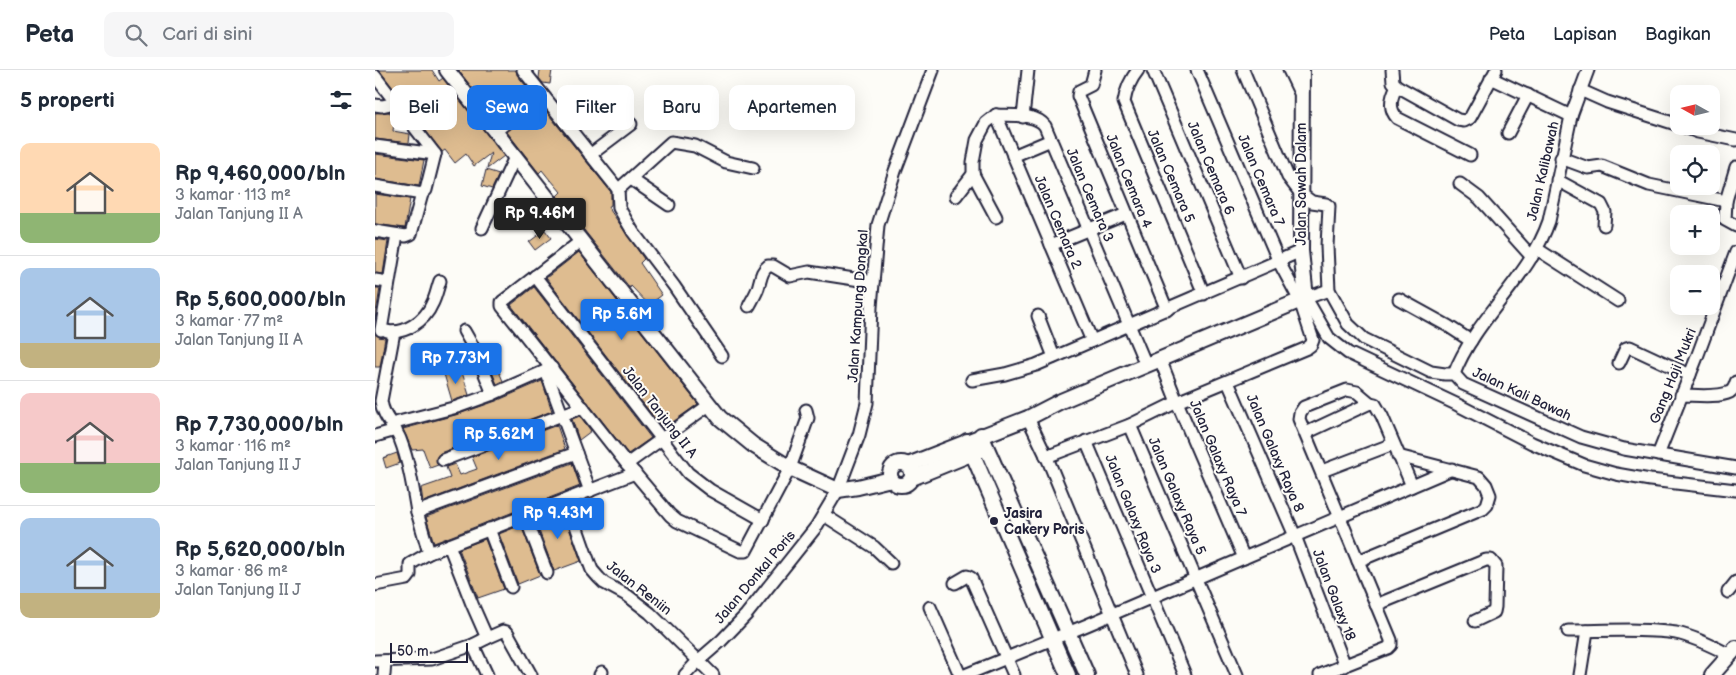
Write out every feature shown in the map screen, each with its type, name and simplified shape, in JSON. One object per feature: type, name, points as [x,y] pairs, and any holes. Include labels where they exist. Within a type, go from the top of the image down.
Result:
[{"type":"street","points":[[447,70],[709,405],[753,445],[790,468],[838,490],[891,479],[890,473],[897,464],[910,472],[984,441],[1002,428],[1028,418],[1061,401],[1146,365],[1162,364],[1314,295]]},
{"type":"street","points":[[523,70],[534,85]]},
{"type":"street","name":"Jalan Kampung Dongkal","points":[[838,490],[859,435],[867,403],[878,225],[895,171],[933,70]]},
{"type":"street","points":[[1023,116],[1028,70]]},
{"type":"street","name":"Jalan Cemara 4","points":[[1095,70],[1091,85],[1079,91],[1078,96],[1167,310]]},
{"type":"street","name":"Jalan Cemara 5","points":[[1138,70],[1126,89],[1124,102],[1204,294]]},
{"type":"street","name":"Jalan Cemara 6","points":[[1153,70],[1241,278]]},
{"type":"street","name":"Jalan Cemara 7","points":[[1197,70],[1279,262],[1314,295]]},
{"type":"street","points":[[1243,70],[1289,177],[1306,198],[1326,204],[1329,209],[1327,246],[1311,309],[1329,338],[1348,353],[1456,404],[1532,443],[1584,465],[1616,474],[1649,480],[1736,490]]},
{"type":"street","points":[[1289,70],[1301,95]]},
{"type":"street","name":"Jalan Sawah Dalam","points":[[1302,70],[1301,95],[1306,198],[1301,252],[1314,295]]},
{"type":"street","points":[[1392,70],[1393,82],[1397,86],[1459,120],[1464,121],[1470,118],[1493,74],[1528,95],[1571,116]]},
{"type":"street","name":"Jalan Kalibawah","points":[[1454,374],[1459,361],[1471,341],[1534,253],[1549,221],[1571,116],[1588,70]]},
{"type":"street","points":[[375,76],[390,96]]},
{"type":"street","points":[[1397,86],[1391,108],[1392,113],[1397,118],[1470,155]]},
{"type":"street","points":[[1580,90],[1607,102],[1670,122]]},
{"type":"street","points":[[1508,133],[1528,95]]},
{"type":"street","points":[[547,101],[618,189],[619,208],[633,232],[674,286],[722,356]]},
{"type":"street","points":[[375,105],[390,104]]},
{"type":"street","points":[[996,114],[986,123],[977,140],[973,162],[973,174],[996,216]]},
{"type":"street","name":"Jalan Cemara 3","points":[[996,114],[1023,116],[1041,120],[1146,365]]},
{"type":"street","name":"Jalan Cemara 2","points":[[996,114],[1092,341]]},
{"type":"street","points":[[416,130],[435,154]]},
{"type":"street","points":[[590,155],[623,130]]},
{"type":"street","points":[[1710,135],[1736,140]]},
{"type":"street","points":[[1013,156],[1051,140]]},
{"type":"street","points":[[618,189],[671,142],[695,146],[726,162],[753,168]]},
{"type":"street","points":[[375,146],[435,154]]},
{"type":"street","points":[[375,231],[409,236],[411,234],[422,194],[427,190],[435,154]]},
{"type":"street","points":[[482,228],[515,158]]},
{"type":"street","points":[[1561,158],[1588,168],[1602,166],[1649,185],[1726,201]]},
{"type":"street","points":[[1736,167],[1726,201],[1725,220],[1736,226]]},
{"type":"street","points":[[956,196],[973,174]]},
{"type":"street","points":[[631,179],[669,205]]},
{"type":"street","points":[[1557,180],[1601,204],[1605,212],[1604,225]]},
{"type":"street","points":[[1460,184],[1479,198],[1534,253],[1618,301]]},
{"type":"street","points":[[375,186],[422,194]]},
{"type":"street","points":[[1051,245],[1126,214]]},
{"type":"street","points":[[397,235],[378,329],[394,332],[417,323],[427,314],[432,305],[440,281]]},
{"type":"street","points":[[581,241],[502,302],[503,307],[549,370],[583,407],[631,469],[677,521],[744,552],[749,547],[790,468],[808,418],[806,410]]},
{"type":"street","points":[[972,380],[1005,374],[1036,365],[1301,252]]},
{"type":"street","name":"Gang Haji Mukri","points":[[1657,455],[1736,252]]},
{"type":"street","points":[[749,306],[758,289],[761,275],[768,266],[773,266],[790,276],[809,272],[873,282]]},
{"type":"street","name":"Jalan Tanjung II A","points":[[535,276],[661,440],[695,479],[710,490],[763,520]]},
{"type":"street","points":[[375,280],[388,282]]},
{"type":"street","points":[[1046,457],[1130,425],[1177,402],[1228,382],[1311,345],[1313,340],[1314,295]]},
{"type":"street","name":"Jalan Kali Bawah","points":[[1314,295],[1364,339],[1431,372],[1454,374],[1463,384],[1581,437],[1624,449],[1736,468]]},
{"type":"street","points":[[1399,299],[1471,341]]},
{"type":"street","points":[[1038,316],[1054,357]]},
{"type":"street","points":[[464,331],[476,352],[493,394]]},
{"type":"street","points":[[394,332],[381,371],[381,401],[384,414],[394,427],[409,470],[417,512],[429,554]]},
{"type":"street","points":[[1619,363],[1626,348],[1630,346],[1689,375]]},
{"type":"street","name":"Jalan Galaxy Raya 7","points":[[1162,364],[1244,558]]},
{"type":"street","points":[[375,436],[394,427],[493,394],[549,370]]},
{"type":"street","points":[[549,370],[562,416],[590,492]]},
{"type":"street","name":"Jalan Galaxy Raya 8","points":[[1228,382],[1295,536]]},
{"type":"street","points":[[1681,396],[1708,396],[1727,393],[1733,390],[1736,382]]},
{"type":"street","points":[[1320,675],[1387,648],[1391,645],[1391,640],[1299,419],[1304,407],[1347,390],[1357,392],[1370,403],[1375,404],[1379,409],[1412,486]]},
{"type":"street","points":[[1306,433],[1370,403]]},
{"type":"street","points":[[375,585],[407,579],[410,575],[411,563],[449,545],[590,492],[631,469],[661,440],[709,405]]},
{"type":"street","points":[[443,460],[583,407]]},
{"type":"street","points":[[1028,418],[1137,675]]},
{"type":"street","name":"Jalan Galaxy Raya 5","points":[[1130,425],[1237,675]]},
{"type":"street","points":[[984,441],[1087,675]]},
{"type":"street","name":"Jalan Galaxy Raya 3","points":[[1086,441],[1185,675]]},
{"type":"street","points":[[1322,471],[1393,444]]},
{"type":"street","points":[[970,447],[1068,675]]},
{"type":"street","points":[[417,512],[576,453]]},
{"type":"street","points":[[1359,561],[1483,510],[1489,501],[1489,489],[1479,477],[1398,456]]},
{"type":"street","points":[[965,675],[1111,615],[1452,469]]},
{"type":"street","name":"Jalan Donkal Poris","points":[[685,675],[746,615],[785,568],[824,515],[838,490]]},
{"type":"street","name":"Jalan Reniin","points":[[567,500],[592,570],[604,583],[628,596],[650,613],[713,675]]},
{"type":"street","points":[[824,515],[875,547],[891,563]]},
{"type":"street","points":[[525,516],[547,573]]},
{"type":"street","points":[[489,529],[511,587]]},
{"type":"street","name":"Jalan Galaxy 18","points":[[1295,536],[1345,666]]},
{"type":"street","points":[[449,545],[487,638]]},
{"type":"street","points":[[1376,605],[1486,560],[1491,560],[1496,566],[1494,612],[1475,621]]},
{"type":"street","points":[[955,583],[967,576],[971,578],[1014,675]]},
{"type":"street","points":[[1728,592],[1736,582]]},
{"type":"street","points":[[930,607],[960,675]]},
{"type":"street","points":[[384,675],[380,661],[432,659],[473,645],[503,631],[507,632],[531,675]]},
{"type":"street","points":[[1568,631],[1649,631],[1677,634],[1733,652],[1712,675]]},
{"type":"street","points":[[1580,675],[1587,631]]},
{"type":"street","points":[[473,645],[487,675]]},
{"type":"building","points":[[379,70],[432,70],[439,81],[443,78],[448,85],[391,85]]},
{"type":"building","points":[[458,70],[516,70],[517,75],[525,85],[470,85]]},
{"type":"building","points":[[540,70],[552,70],[550,84],[543,83],[539,78]]},
{"type":"building","points":[[457,96],[467,109],[467,130],[484,130],[504,156],[487,169],[491,153],[474,166],[466,154],[455,163],[445,150],[442,152],[425,130],[457,130]]},
{"type":"building","points":[[547,112],[557,125],[557,130],[561,130],[611,192],[611,205],[608,207],[644,259],[640,263],[662,295],[649,305],[631,286],[630,288],[557,196],[561,192],[542,170],[539,173],[507,132],[510,130],[547,130]]},
{"type":"building","points":[[375,113],[390,113],[390,130],[410,134],[409,143],[375,139]]},
{"type":"building","points":[[375,154],[424,160],[419,186],[375,179]]},
{"type":"building","points":[[486,170],[499,174],[492,189],[482,186]]},
{"type":"building","points":[[375,194],[410,199],[405,228],[375,224]]},
{"type":"building","points":[[545,230],[551,238],[535,250],[529,242]]},
{"type":"building","points":[[375,239],[388,241],[383,274],[375,273]]},
{"type":"building","points":[[579,252],[698,404],[663,429],[546,278]]},
{"type":"building","points":[[534,287],[651,438],[628,454],[511,305]]},
{"type":"building","points":[[375,288],[380,288],[375,320]]},
{"type":"building","points":[[375,334],[385,338],[380,367],[375,367]]},
{"type":"building","points":[[461,369],[469,395],[452,401],[444,374]]},
{"type":"building","points":[[498,369],[503,381],[497,384],[492,372]]},
{"type":"building","points":[[542,381],[552,411],[440,453],[436,458],[438,465],[430,468],[423,449],[412,450],[403,429],[459,414],[496,401]]},
{"type":"building","points":[[580,416],[591,431],[579,440],[572,419]]},
{"type":"building","points":[[557,425],[565,449],[423,502],[421,488],[450,478],[446,467],[455,464],[460,475],[477,469],[472,457]]},
{"type":"building","points":[[397,453],[400,463],[386,468],[383,458]]},
{"type":"building","points":[[572,463],[580,486],[434,543],[426,517]]},
{"type":"building","points":[[562,509],[581,561],[554,571],[535,520]]},
{"type":"building","points":[[521,525],[540,575],[518,584],[499,534]]},
{"type":"building","points":[[485,539],[504,589],[478,598],[459,549]]},
{"type":"place","name":"Jasira Cakery Poris","points":[[994,521]]}]
